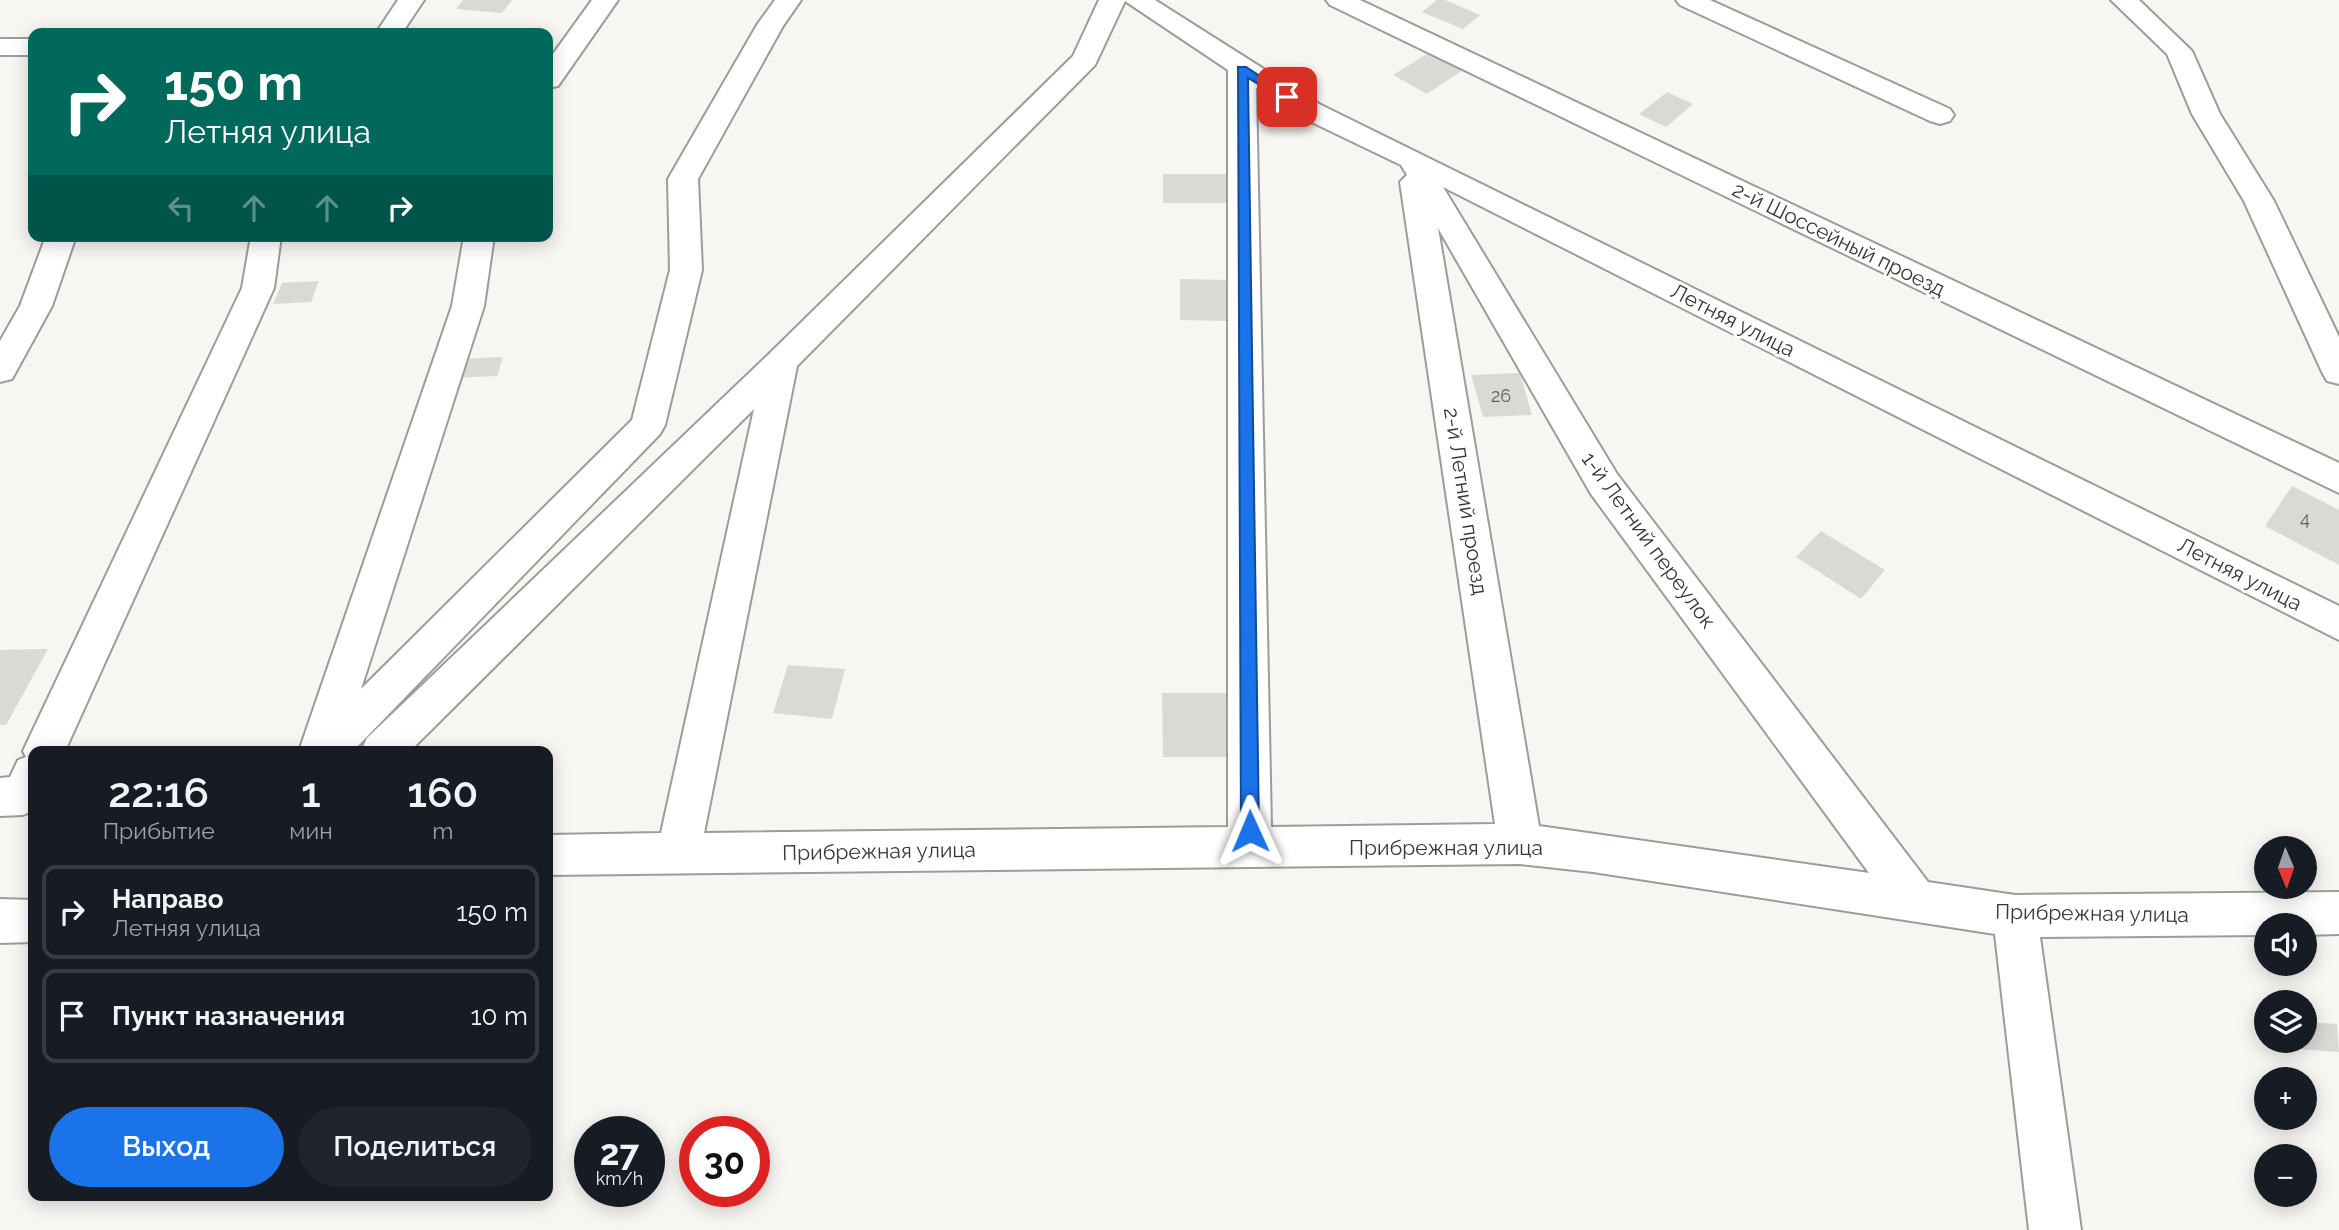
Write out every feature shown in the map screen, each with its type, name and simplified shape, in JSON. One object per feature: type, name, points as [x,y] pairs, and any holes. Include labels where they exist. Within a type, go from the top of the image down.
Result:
[{"type":"street","points":[[392,28],[411,0]]},
{"type":"street","points":[[553,73],[605,0]]},
{"type":"street","points":[[331,746],[648,425],[686,270],[683,178],[770,25],[788,0]]},
{"type":"street","points":[[387,746],[781,362],[1085,60],[1112,0]]},
{"type":"street","name":"Летняя улица","points":[[1137,0],[1309,110],[1412,159],[2339,624]]},
{"type":"street","name":"2-й Шоссейный проезд","points":[[1339,0],[2339,479]]},
{"type":"street","points":[[1689,0],[1940,115]]},
{"type":"street","points":[[2124,0],[2179,51],[2206,114],[2259,201],[2339,372]]},
{"type":"street","points":[[0,47],[28,47]]},
{"type":"street","points":[[1242,69],[1251,847]]},
{"type":"street","name":"2-й Летний проезд","points":[[1412,159],[1520,844]]},
{"type":"street","name":"1-й Летний переулок","points":[[1412,159],[1604,484],[1916,901]]},
{"type":"street","points":[[0,370],[36,306],[59,242]]},
{"type":"street","points":[[46,746],[258,288],[266,242]]},
{"type":"street","points":[[322,746],[468,306],[478,242]]},
{"type":"street","points":[[678,853],[781,362]]},
{"type":"street","name":"Прибрежная улица","points":[[553,855],[1520,844],[1593,852],[2015,916],[2339,913]]},
{"type":"street","points":[[2015,916],[2055,1230]]},
{"type":"street","points":[[0,921],[28,920]]},
{"type":"building","points":[[463,0],[512,0],[502,13],[456,9]]},
{"type":"building","points":[[1437,0],[1445,0],[1480,15],[1463,29],[1422,12]]},
{"type":"building","points":[[1435,49],[1469,66],[1427,94],[1393,75]]},
{"type":"building","points":[[1667,92],[1693,104],[1666,127],[1639,114]]},
{"type":"building","points":[[1163,174],[1228,174],[1230,203],[1163,203]]},
{"type":"building","points":[[1180,279],[1228,280],[1228,321],[1180,320]]},
{"type":"building","points":[[319,281],[311,302],[273,304],[282,283]]},
{"type":"building","points":[[503,357],[497,376],[453,378],[459,359]]},
{"type":"building","points":[[1520,373],[1532,415],[1483,417],[1471,375]]},
{"type":"building","points":[[2292,486],[2339,510],[2339,565],[2265,526]]},
{"type":"building","points":[[1821,531],[1885,570],[1861,599],[1796,557]]},
{"type":"building","points":[[48,649],[6,725],[0,725],[0,650]]},
{"type":"building","points":[[788,665],[845,669],[832,719],[773,713]]},
{"type":"building","points":[[1162,693],[1226,693],[1229,757],[1163,757]]},
{"type":"building","points":[[2317,1023],[2337,1024],[2339,1052],[2317,1050]]},
{"type":"route","points":[[1250,831],[1242,69],[1287,97]]}]
